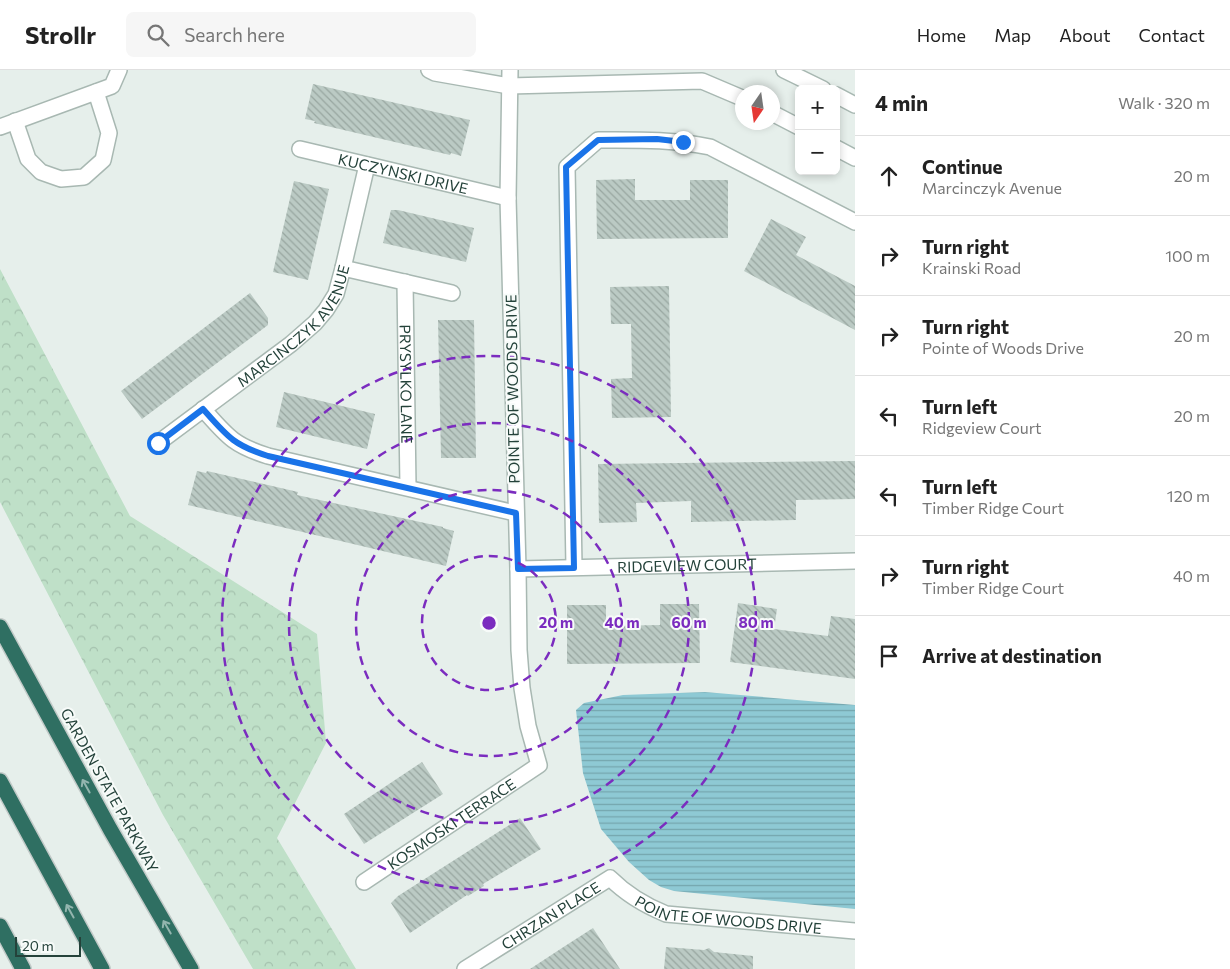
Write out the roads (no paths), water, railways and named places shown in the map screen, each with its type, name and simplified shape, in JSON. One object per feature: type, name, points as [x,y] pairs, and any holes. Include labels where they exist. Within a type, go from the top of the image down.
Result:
[{"type":"highway","name":"GARDEN STATE PARKWAY","points":[[0,627],[110,829],[191,969]]},
{"type":"highway","points":[[0,781],[102,969]]},
{"type":"highway","points":[[0,926],[23,969]]},
{"type":"street","points":[[0,127],[112,86],[119,70]]},
{"type":"street","points":[[429,70],[435,73],[509,86],[703,76],[735,94]]},
{"type":"street","name":"POINTE OF WOODS DRIVE","points":[[510,70],[508,198],[519,650],[528,726],[539,765]]},
{"type":"street","points":[[784,70],[815,85]]},
{"type":"street","points":[[15,121],[28,159],[41,172],[61,178],[84,176],[103,160],[109,133],[96,92]]},
{"type":"street","points":[[840,97],[855,105]]},
{"type":"street","points":[[780,117],[795,126]]},
{"type":"street","points":[[574,568],[566,167],[598,140],[657,139],[710,147],[855,222]]},
{"type":"street","name":"KUCZYNSKI DRIVE","points":[[300,148],[508,198]]},
{"type":"street","points":[[840,150],[855,158]]},
{"type":"street","name":"MARCINCZYK AVENUE","points":[[158,443],[291,344],[315,324],[326,310],[336,294],[367,165]]},
{"type":"street","points":[[343,268],[452,294]]},
{"type":"street","name":"PRYSYLKO LANE","points":[[405,282],[408,488]]},
{"type":"street","points":[[203,409],[228,438],[246,449],[268,456],[516,513]]},
{"type":"street","name":"RIDGEVIEW COURT","points":[[518,569],[855,561]]},
{"type":"street","name":"KOSMOSKI TERRACE","points":[[364,882],[539,765]]},
{"type":"street","name":"POINTE OF WOODS DRIVE","points":[[610,878],[623,891],[644,904],[666,914],[855,931]]},
{"type":"street","name":"CHRZAN PLACE","points":[[465,969],[610,878]]},
{"type":"water","points":[[705,692],[855,705],[855,909],[674,891],[661,887],[649,880],[629,862],[601,829],[583,773],[576,710],[584,703],[623,695]]}]
